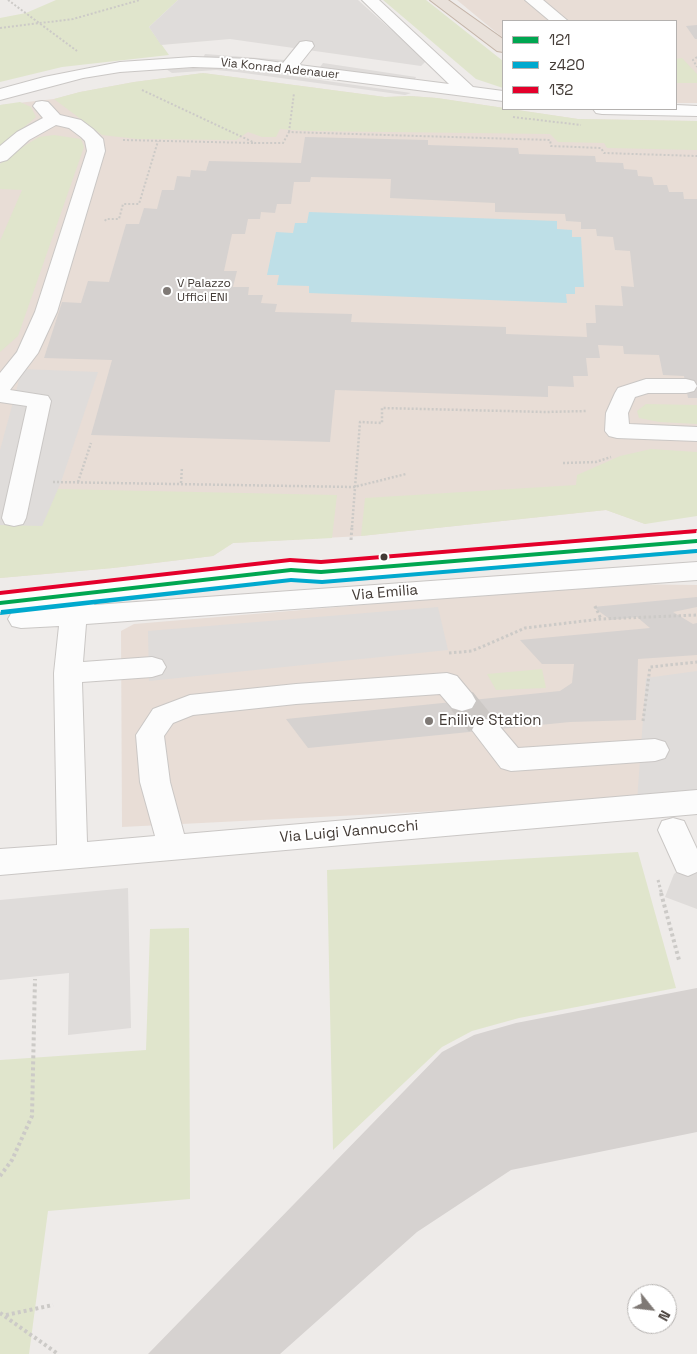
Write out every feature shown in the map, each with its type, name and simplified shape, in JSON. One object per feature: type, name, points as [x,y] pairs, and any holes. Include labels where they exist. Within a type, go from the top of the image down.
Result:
[{"type":"highway","points":[[438,0],[502,46]]},
{"type":"street","points":[[370,0],[467,91]]},
{"type":"street","points":[[533,0],[559,20]]},
{"type":"street","points":[[287,68],[306,46]]},
{"type":"street","name":"Via Konrad Adenauer","points":[[0,95],[66,76],[102,70],[192,62],[254,64],[502,96]]},
{"type":"street","points":[[0,388],[27,353],[46,312],[96,151],[94,139],[74,124],[54,119],[24,88]]},
{"type":"street","points":[[663,110],[697,111]]},
{"type":"street","points":[[0,156],[23,136],[54,119]]},
{"type":"street","points":[[686,386],[646,386],[626,393],[617,413],[617,430],[697,434]]},
{"type":"street","points":[[0,395],[40,401],[14,518]]},
{"type":"street","name":"Via Emilia","points":[[73,615],[80,603],[94,597],[279,580],[321,572],[697,541]]},
{"type":"street","name":"Via Emilia","points":[[0,603],[291,570],[321,572]]},
{"type":"street","name":"Via Emilia","points":[[0,620],[697,571]]},
{"type":"street","points":[[72,855],[68,673],[73,615]]},
{"type":"street","points":[[68,673],[152,666]]},
{"type":"street","points":[[173,847],[155,782],[150,735],[163,716],[190,705],[296,694],[446,683],[462,701]]},
{"type":"street","points":[[486,730],[511,760],[655,750]]},
{"type":"street","name":"Via Luigi Vannucchi","points":[[0,862],[697,802]]},
{"type":"street","points":[[673,830],[688,863]]},
{"type":"path","points":[[8,0],[78,52]]},
{"type":"path","points":[[0,28],[40,24],[102,12],[140,0]]},
{"type":"path","points":[[697,57],[692,60],[697,67]]},
{"type":"path","points":[[102,70],[157,98],[256,143]]},
{"type":"path","points":[[94,139],[284,143],[288,132],[294,91]]},
{"type":"path","points":[[288,132],[550,140],[551,146],[601,148],[604,153],[697,156]]},
{"type":"path","points":[[103,228],[106,218],[119,219],[123,204],[139,204],[158,141]]},
{"type":"path","points":[[351,540],[360,422],[382,423],[382,408],[546,412],[588,411]]},
{"type":"path","points":[[78,482],[91,443]]},
{"type":"path","points":[[181,483],[182,468]]},
{"type":"path","points":[[22,481],[354,487],[406,474]]},
{"type":"path","points":[[658,879],[679,960]]},
{"type":"path","points":[[0,1176],[12,1160],[32,1116],[35,979]]},
{"type":"path","points":[[2,1314],[53,1305]]},
{"type":"path","points":[[2,1314],[58,1354]]},
{"type":"shaded area","points":[[178,0],[358,0],[426,61],[421,66],[230,39],[161,45],[149,27]]},
{"type":"shaded area","points":[[457,0],[697,0],[697,103],[677,103],[677,20],[502,20],[502,37]]},
{"type":"shaded area","points":[[205,54],[285,60],[283,65],[203,58]]},
{"type":"shaded area","points":[[323,63],[416,77],[414,81],[320,67]]},
{"type":"shaded area","points":[[220,67],[411,93],[405,95],[237,72],[216,70],[172,73],[166,69]]},
{"type":"shaded area","points":[[203,73],[385,97],[437,98],[502,108],[502,110],[518,110],[578,119],[697,121],[697,505],[645,524],[606,510],[361,536],[233,543],[213,556],[113,568],[0,578],[0,105],[54,99],[134,82]]},
{"type":"shaded area","points":[[22,369],[98,372],[61,482],[42,526],[0,525],[0,450]]},
{"type":"shaded area","points":[[613,584],[697,585],[697,795],[637,801],[122,827],[121,631],[134,624]]},
{"type":"shaded area","points":[[438,607],[448,650],[149,681],[148,631]]},
{"type":"shaded area","points":[[697,671],[697,795],[637,801],[646,678]]},
{"type":"shaded area","points":[[697,855],[697,909],[665,897],[674,874]]},
{"type":"shaded area","points":[[128,888],[131,1028],[68,1035],[69,973],[0,980],[0,900]]},
{"type":"green space","points":[[56,0],[178,0],[149,27],[169,55],[62,67],[0,82],[0,18],[26,13]]},
{"type":"green space","points":[[383,0],[426,0],[502,60],[502,88],[476,79]]},
{"type":"green space","points":[[682,58],[697,74],[697,83],[677,83],[677,59]]},
{"type":"green space","points":[[203,73],[385,97],[437,98],[502,108],[502,110],[518,110],[578,119],[697,121],[697,150],[607,148],[604,143],[558,142],[550,134],[280,129],[276,137],[262,137],[248,132],[236,140],[137,139],[102,135],[54,99],[134,82]]},
{"type":"green space","points":[[20,102],[31,107],[36,117],[0,148],[0,105]]},
{"type":"green space","points":[[54,135],[81,139],[84,147],[18,336],[0,352],[0,241],[22,190],[0,189],[0,164],[16,151],[39,137]]},
{"type":"green space","points":[[646,404],[697,405],[697,424],[659,422],[639,418],[637,411]]},
{"type":"green space","points":[[651,449],[697,452],[697,516],[645,524],[606,510],[361,536],[365,498],[576,485],[577,475],[620,456]]},
{"type":"green space","points":[[57,489],[337,495],[332,538],[233,543],[213,556],[113,568],[0,578],[0,525],[42,525]]},
{"type":"green space","points":[[542,669],[546,688],[496,690],[487,674]]},
{"type":"green space","points":[[638,852],[676,988],[519,1018],[472,1031],[442,1047],[333,1150],[327,870]]},
{"type":"green space","points":[[189,928],[190,1199],[48,1211],[29,1354],[0,1354],[0,1060],[146,1050],[150,929]]},
{"type":"water","points":[[309,212],[557,221],[557,229],[572,230],[572,237],[581,237],[584,287],[575,287],[575,294],[566,294],[567,303],[309,293],[309,286],[277,285],[279,275],[267,275],[276,232],[293,233],[295,223],[307,223]]},
{"type":"building","points":[[697,25],[697,39],[695,39],[686,26]]},
{"type":"building","name":"V Palazzo Uffici ENI","points":[[305,137],[428,140],[428,145],[518,148],[519,154],[595,156],[596,162],[623,163],[624,169],[637,170],[638,176],[652,177],[654,185],[667,185],[669,192],[683,192],[684,199],[697,199],[697,398],[688,398],[684,376],[663,375],[659,355],[624,354],[623,346],[598,345],[600,358],[586,358],[588,376],[573,376],[574,387],[548,386],[548,397],[335,390],[330,442],[91,435],[112,360],[44,358],[62,302],[81,303],[88,281],[109,282],[126,224],[139,224],[144,208],[157,209],[162,190],[174,190],[177,176],[190,177],[191,170],[206,171],[209,161],[301,163]],"holes":[[[311,177],[391,179],[390,198],[495,203],[495,212],[565,214],[566,221],[581,222],[581,229],[596,229],[597,236],[613,237],[615,250],[630,251],[634,287],[621,286],[623,306],[595,305],[596,323],[586,323],[587,337],[506,334],[506,327],[351,322],[352,314],[275,312],[277,304],[261,303],[263,295],[248,295],[249,287],[233,287],[237,271],[224,271],[232,234],[245,234],[248,219],[260,219],[261,212],[275,213],[277,204],[291,204],[294,182],[310,182]]]},
{"type":"building","points":[[697,597],[697,607],[673,612],[693,624],[697,623],[697,655],[638,659],[636,720],[570,722],[308,748],[286,719],[560,691],[572,683],[574,664],[542,664],[520,640],[650,628],[637,617],[611,620],[593,607]]},
{"type":"building","points":[[697,988],[697,1132],[511,1170],[417,1232],[280,1354],[148,1354],[442,1052],[474,1035],[516,1023]]},
{"type":"tunnel","points":[[462,701],[486,730]]},
{"type":"transit line","name":"132","points":[[0,593],[290,560],[321,562],[696,531]]},
{"type":"transit line","name":"121","points":[[0,603],[291,570],[321,572],[697,541]]},
{"type":"transit line","name":"z420","points":[[1,613],[291,580],[322,582],[697,551]]},
{"type":"place","name":"V Palazzo Uffici ENI","points":[[167,291]]},
{"type":"place","name":"Enilive Station","points":[[429,721]]}]
